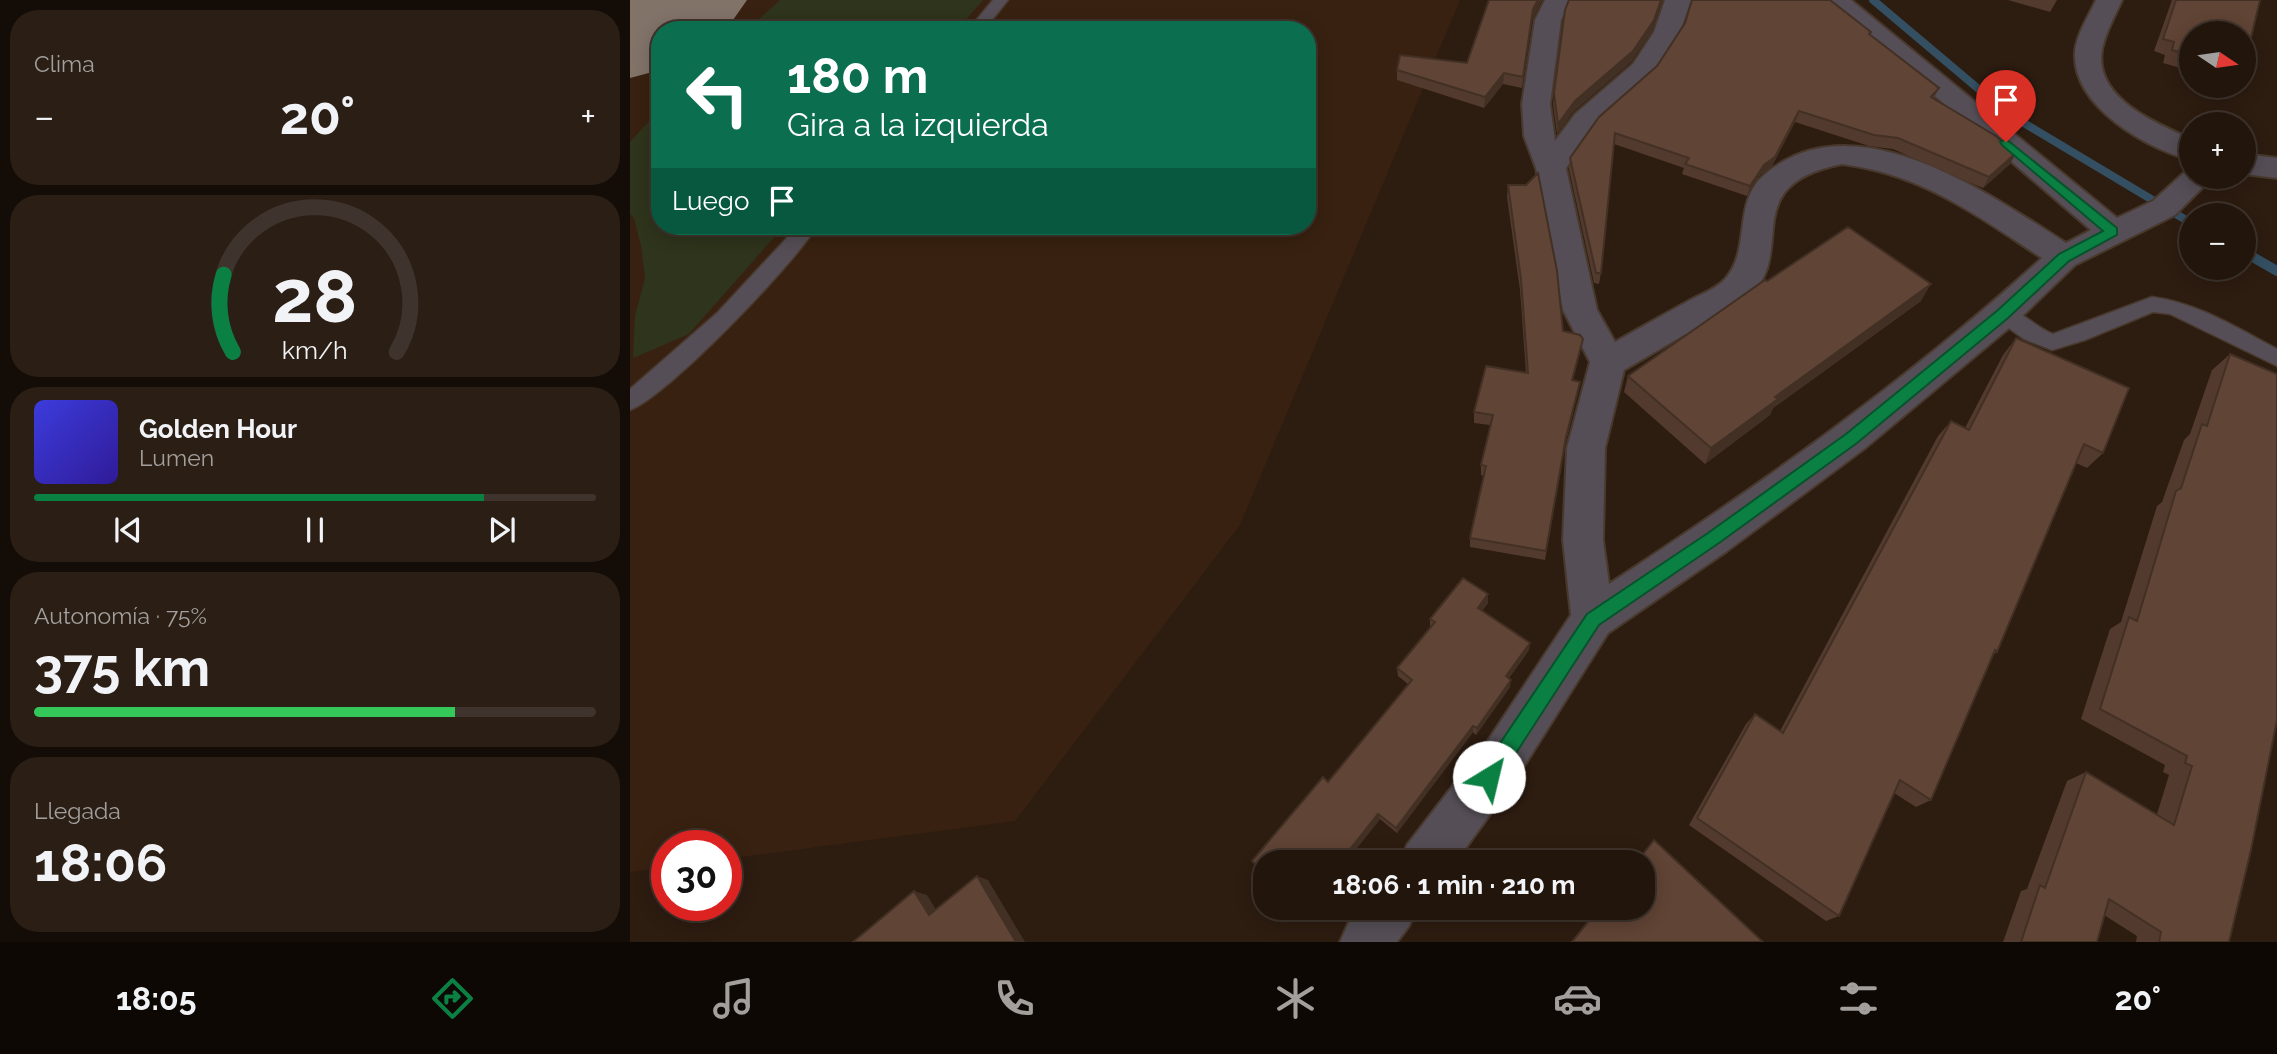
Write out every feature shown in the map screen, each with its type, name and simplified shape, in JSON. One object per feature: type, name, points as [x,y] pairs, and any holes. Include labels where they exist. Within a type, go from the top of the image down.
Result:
[{"type":"street","points":[[1558,0],[1548,20],[1536,104],[1539,136],[1551,168],[1580,310],[1608,362],[1587,448],[1583,540],[1593,619]]},
{"type":"street","points":[[1551,168],[1586,120],[1643,69],[1667,32],[1678,0]]},
{"type":"street","points":[[1836,0],[2112,231]]},
{"type":"street","points":[[2109,0],[2088,54],[2097,88],[2116,111],[2179,145]]},
{"type":"street","points":[[1608,362],[1734,291],[1746,277],[1753,261],[1761,202],[1773,185],[1791,170],[1823,157],[1852,156],[1899,164],[1948,184],[2064,257]]},
{"type":"street","points":[[2256,165],[2277,168]]},
{"type":"street","points":[[1435,850],[1505,755],[1593,619],[1713,538],[1851,438],[2003,314],[2064,257],[2112,231],[2164,208],[2185,189]]},
{"type":"street","points":[[1366,942],[1382,920]]},
{"type":"lane","points":[[984,21],[1001,0]]},
{"type":"lane","points":[[630,401],[708,334],[768,273],[800,235]]},
{"type":"lane","points":[[2003,314],[2031,334],[2052,342],[2078,335],[2152,304],[2172,307],[2194,315],[2277,358]]},
{"type":"shaded area","points":[[630,0],[1460,0],[1240,525],[1015,821],[742,857],[742,830],[651,830],[651,869],[630,872]]},
{"type":"green space","points":[[780,0],[983,0],[965,21],[757,21]]},
{"type":"green space","points":[[651,119],[651,235],[776,235],[689,334],[633,358],[635,316],[645,278],[641,246],[634,218],[630,214],[630,142]]},
{"type":"building","points":[[1489,0],[1538,0],[1533,9],[1523,77],[1504,73],[1485,97],[1397,70],[1400,55],[1467,63]]},
{"type":"building","points":[[1569,0],[1661,0],[1654,20],[1633,51],[1575,101],[1558,124],[1554,93],[1565,10]]},
{"type":"building","points":[[1692,0],[1830,0],[1939,88],[1931,97],[1996,136],[2016,153],[1989,177],[1898,138],[1874,135],[1799,111],[1775,157],[1764,165],[1750,186],[1685,164],[1689,158],[1615,133],[1601,273],[1596,273],[1570,158],[1599,117],[1657,66],[1685,23]]},
{"type":"building","points":[[2176,0],[2260,0],[2255,21],[2179,21],[2179,52],[2172,50],[2174,42],[2163,39]]},
{"type":"building","points":[[1538,173],[1557,271],[1563,331],[1580,335],[1583,339],[1572,380],[1580,382],[1566,437],[1546,551],[1470,538],[1486,466],[1481,465],[1493,415],[1474,412],[1486,366],[1528,373],[1521,279],[1508,185],[1526,185]]},
{"type":"building","points":[[1848,227],[1931,284],[1775,397],[1778,399],[1711,448],[1628,376],[1765,280]]},
{"type":"building","points":[[2016,338],[2129,388],[2103,453],[2084,444],[1997,652],[1995,650],[1931,800],[1900,780],[1839,916],[1697,818],[1755,714],[1783,733],[1951,421],[1969,430]]},
{"type":"building","points":[[2230,354],[2277,374],[2277,720],[2229,942],[2159,942],[2161,932],[2109,899],[2097,942],[2021,942],[2040,885],[2045,888],[2086,772],[2174,825],[2192,766],[2185,763],[2187,756],[2100,709],[2129,617],[2137,621],[2176,491],[2181,488],[2202,424],[2207,426]]},
{"type":"building","points":[[1463,578],[1488,594],[1478,608],[1530,643],[1506,676],[1511,680],[1477,728],[1473,726],[1396,828],[1378,814],[1349,850],[1261,850],[1323,777],[1328,782],[1412,680],[1397,668],[1435,622],[1430,619]]},
{"type":"building","points":[[1654,840],[1763,942],[1572,942],[1589,920],[1655,920],[1655,850],[1646,850]]},
{"type":"building","points":[[977,876],[1016,942],[853,942],[914,891],[929,915]]},
{"type":"waterway","points":[[1873,0],[2007,113],[2179,216]]},
{"type":"waterway","points":[[2256,259],[2277,271]]},
{"type":"runway","points":[[630,26],[663,0]]},
{"type":"route","points":[[1489,777],[1593,619],[1713,538],[1851,438],[2003,314],[2064,257],[2112,231],[2006,142]]}]
